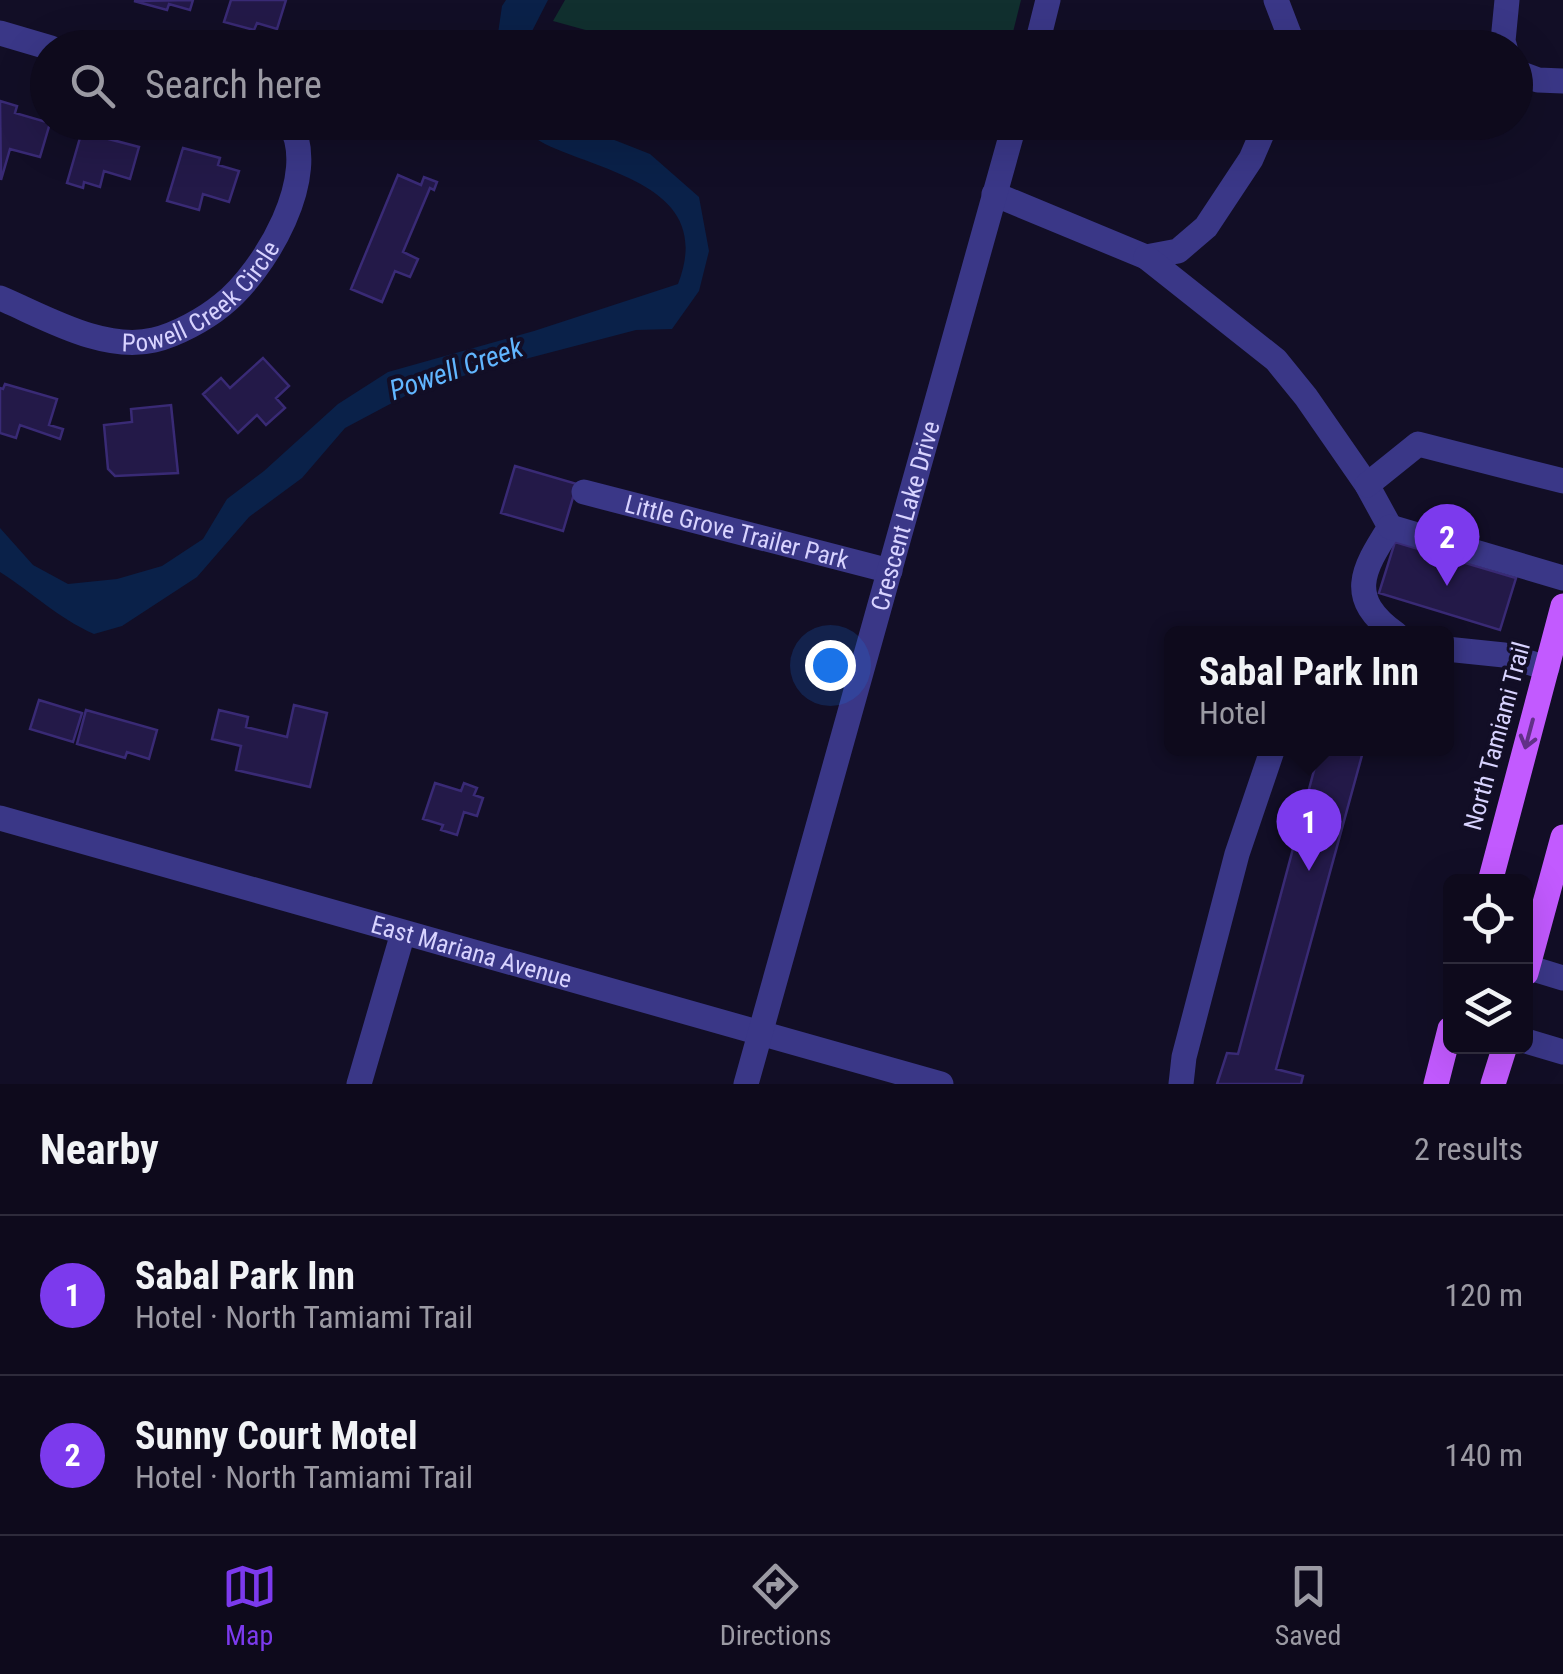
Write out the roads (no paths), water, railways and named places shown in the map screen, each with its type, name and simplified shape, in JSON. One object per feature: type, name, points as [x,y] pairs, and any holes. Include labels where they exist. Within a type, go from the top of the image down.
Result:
[{"type":"main road","name":"North Tamiami Trail","points":[[1492,874],[1563,606]]},
{"type":"main road","points":[[1528,964],[1556,890],[1563,837]]},
{"type":"main road","points":[[1439,1080],[1445,1054]]},
{"type":"main road","points":[[1493,1084],[1502,1054]]},
{"type":"street","points":[[1040,30],[1048,0]]},
{"type":"street","points":[[1276,0],[1287,30]]},
{"type":"street","points":[[1504,30],[1507,0]]},
{"type":"street","points":[[0,34],[30,42]]},
{"type":"street","points":[[1533,78],[1563,81]]},
{"type":"street","name":"Powell Creek Circle","points":[[0,298],[67,327],[116,342],[153,340],[189,325],[222,305],[252,276],[290,207],[301,160],[295,140]]},
{"type":"street","name":"Crescent Lake Drive","points":[[746,1084],[1010,140]]},
{"type":"street","points":[[1146,256],[1178,251],[1206,227],[1259,140]]},
{"type":"street","points":[[994,194],[1146,256],[1276,360],[1306,397],[1390,526],[1563,578]]},
{"type":"street","points":[[1366,486],[1418,444],[1563,481]]},
{"type":"street","name":"Little Grove Trailer Park","points":[[584,492],[890,572]]},
{"type":"street","points":[[1386,626],[1375,618],[1362,588],[1372,555],[1390,526]]},
{"type":"street","points":[[1454,650],[1490,653],[1546,668]]},
{"type":"street","points":[[1180,1084],[1237,854],[1270,756]]},
{"type":"street","name":"East Mariana Avenue","points":[[0,818],[941,1084]]},
{"type":"street","points":[[359,1084],[404,932]]},
{"type":"street","points":[[1533,972],[1563,978]]},
{"type":"street","points":[[1533,1043],[1563,1052]]},
{"type":"water","points":[[506,0],[548,0],[533,30],[498,30]]},
{"type":"water","name":"Powell Creek","points":[[539,140],[614,140],[650,154],[699,197],[709,251],[699,291],[672,329],[636,330],[475,372],[407,395],[345,428],[302,478],[249,517],[197,577],[122,626],[94,634],[0,572],[0,528],[33,565],[68,584],[117,579],[162,566],[203,539],[227,499],[338,404],[388,372],[534,331],[678,284],[686,252],[682,226],[669,205],[625,176]]},
{"type":"place","name":"Sunny Court Motel","points":[[1447,586]]},
{"type":"place","name":"Sabal Park Inn","points":[[1309,871]]}]
